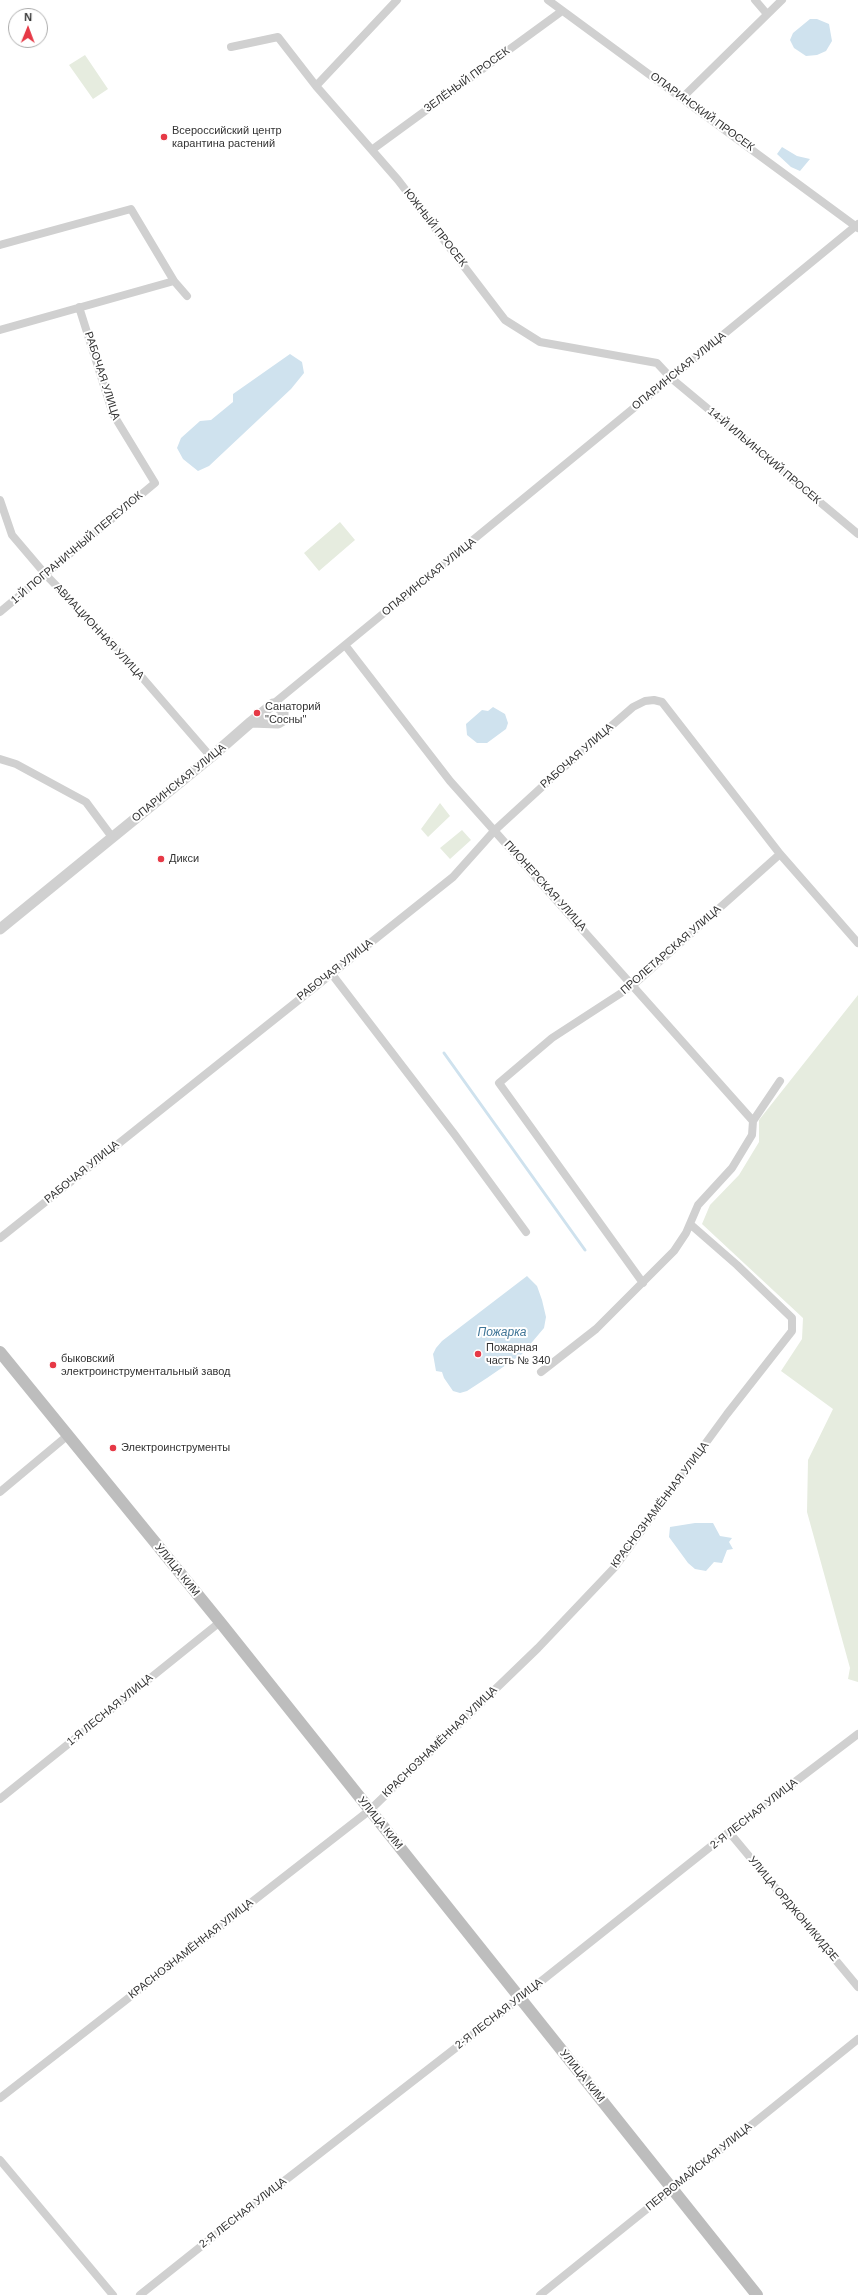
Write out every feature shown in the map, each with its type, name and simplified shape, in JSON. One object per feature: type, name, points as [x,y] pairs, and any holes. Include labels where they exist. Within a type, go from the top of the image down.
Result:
[{"type":"main road","name":"УЛИЦА КИМ","points":[[0,1352],[220,1622],[757,2295]]},
{"type":"street","points":[[316,86],[397,0]]},
{"type":"street","name":"ОПАРИНСКИЙ ПРОСЕК","points":[[548,0],[857,227]]},
{"type":"street","points":[[755,0],[767,14]]},
{"type":"street","points":[[683,98],[782,0]]},
{"type":"street","name":"ЗЕЛЁНЫЙ ПРОСЕК","points":[[373,149],[562,11]]},
{"type":"street","name":"ЮЖНЫЙ ПРОСЕК","points":[[231,47],[278,37],[316,86],[373,149],[505,320],[540,342],[656,363],[671,378]]},
{"type":"street","points":[[0,245],[131,209],[174,281],[187,296]]},
{"type":"street","name":"ОПАРИНСКАЯ УЛИЦА","points":[[0,930],[211,757],[251,722],[857,227]]},
{"type":"street","points":[[0,330],[174,281]]},
{"type":"street","name":"РАБОЧАЯ УЛИЦА","points":[[79,307],[113,414],[154,483]]},
{"type":"street","name":"14-Й ИЛЬИНСКИЙ ПРОСЕК","points":[[671,378],[858,534]]},
{"type":"street","name":"1-Й ПОГРАНИЧНЫЙ ПЕРЕУЛОК","points":[[0,612],[154,483]]},
{"type":"street","name":"АВИАЦИОННАЯ УЛИЦА","points":[[0,500],[12,535],[46,575],[121,653],[211,757]]},
{"type":"street","name":"ПИОНЕРСКАЯ УЛИЦА","points":[[345,645],[450,781],[495,830],[678,1040],[753,1121]]},
{"type":"street","name":"РАБОЧАЯ УЛИЦА","points":[[0,1238],[453,877],[495,830],[633,707],[645,701],[654,700],[662,702],[780,854]]},
{"type":"street","points":[[251,722],[272,724],[283,720],[283,710],[273,704]]},
{"type":"street","points":[[0,760],[16,764],[86,802],[112,837]]},
{"type":"street","points":[[780,854],[858,943]]},
{"type":"street","name":"ПРОЛЕТАРСКАЯ УЛИЦА","points":[[643,1283],[500,1083],[552,1038],[632,986],[780,854]]},
{"type":"street","points":[[331,973],[455,1135],[526,1232]]},
{"type":"street","points":[[541,1372],[596,1329],[674,1251],[690,1224],[698,1205],[732,1168],[752,1135],[753,1121],[780,1081]]},
{"type":"street","name":"КРАСНОЗНАМЁННАЯ УЛИЦА","points":[[0,2098],[370,1810],[538,1648],[615,1567],[727,1414],[792,1332],[792,1318],[737,1265],[690,1224]]},
{"type":"street","points":[[0,1492],[68,1436]]},
{"type":"street","name":"1-Я ЛЕСНАЯ УЛИЦА","points":[[0,1799],[220,1622]]},
{"type":"street","name":"2-Я ЛЕСНАЯ УЛИЦА","points":[[140,2295],[520,1998],[729,1832],[858,1734]]},
{"type":"street","name":"УЛИЦА ОРДЖОНИКИДЗЕ","points":[[729,1832],[858,1987]]},
{"type":"street","name":"ПЕРВОМАЙСКАЯ УЛИЦА","points":[[540,2295],[858,2039]]},
{"type":"street","points":[[0,2160],[113,2295]]},
{"type":"shaded area","points":[[85,55],[108,89],[93,99],[69,65]]},
{"type":"shaded area","points":[[340,522],[355,540],[319,571],[304,553]]},
{"type":"shaded area","points":[[440,803],[450,816],[428,837],[421,829]]},
{"type":"shaded area","points":[[462,830],[471,840],[450,859],[440,848]]},
{"type":"shaded area","points":[[858,995],[858,1682],[848,1679],[850,1668],[807,1512],[808,1460],[833,1409],[781,1371],[802,1339],[803,1318],[702,1224],[710,1205],[739,1175],[759,1142],[759,1120]]},
{"type":"water","points":[[810,19],[817,19],[829,24],[832,41],[826,51],[817,55],[806,56],[794,48],[790,40],[793,33]]},
{"type":"water","points":[[782,147],[797,156],[810,159],[800,171],[791,167],[777,154]]},
{"type":"water","points":[[290,354],[302,362],[304,373],[291,389],[209,466],[198,471],[183,459],[177,448],[181,438],[200,421],[211,420],[233,402],[233,394]]},
{"type":"water","points":[[493,707],[505,714],[508,723],[506,729],[487,743],[477,743],[467,735],[466,724],[482,710],[488,711]]},
{"type":"water","name":"Пожарка","points":[[527,1276],[537,1286],[542,1300],[546,1317],[544,1328],[522,1354],[467,1391],[460,1393],[453,1391],[444,1378],[442,1372],[436,1371],[433,1354],[436,1348],[442,1341]]},
{"type":"water","points":[[695,1523],[713,1523],[720,1536],[732,1538],[729,1542],[733,1549],[727,1550],[722,1563],[714,1562],[706,1571],[695,1569],[688,1563],[669,1537],[670,1527]]},
{"type":"waterway","points":[[444,1053],[585,1250]]},
{"type":"place","name":"Всероссийский центр карантина растений","points":[[164,137]]},
{"type":"place","name":"Санаторий \"Сосны\"","points":[[257,713]]},
{"type":"place","name":"Дикси","points":[[161,859]]},
{"type":"place","name":"Пожарная часть № 340","points":[[478,1354]]},
{"type":"place","name":"быковский электроинструментальный завод","points":[[53,1365]]},
{"type":"place","name":"Электроинструменты","points":[[113,1448]]}]
